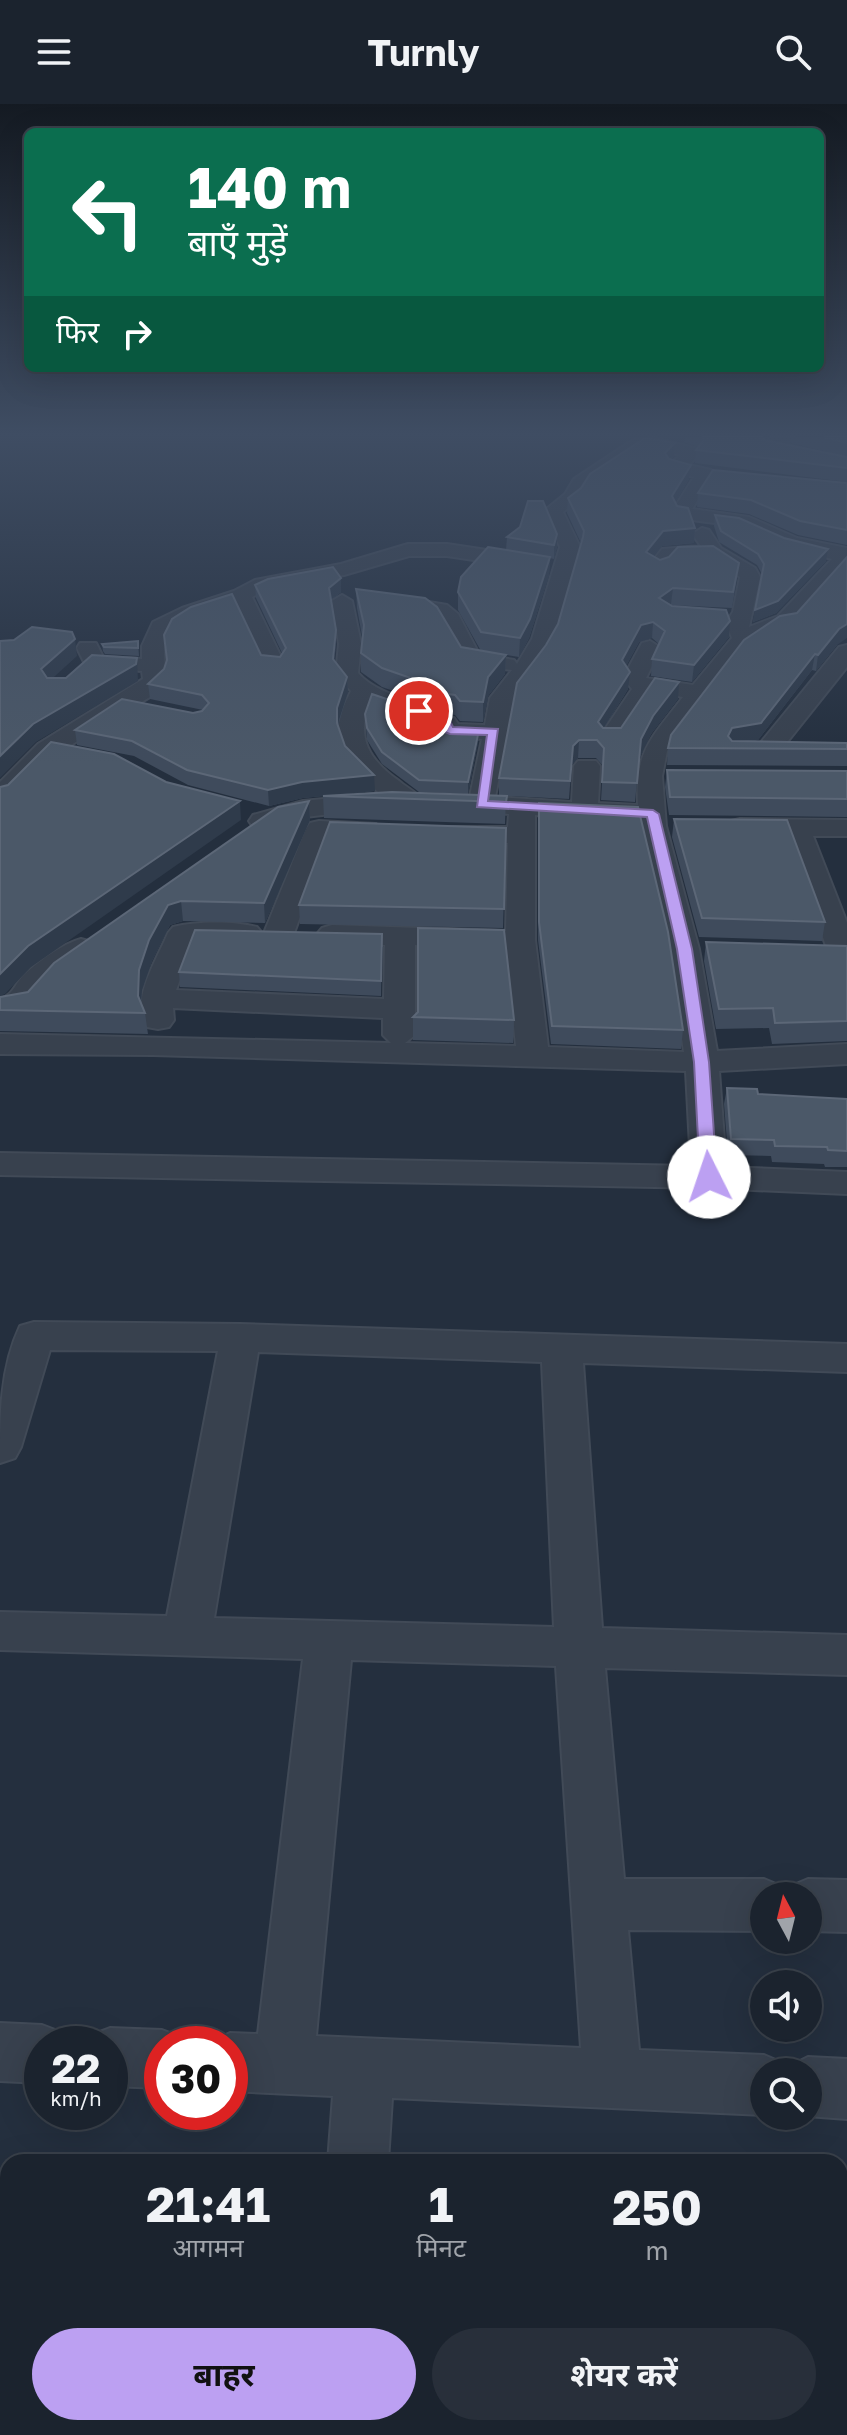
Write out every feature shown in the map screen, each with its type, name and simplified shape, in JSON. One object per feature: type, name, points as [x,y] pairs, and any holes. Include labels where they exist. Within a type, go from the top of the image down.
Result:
[{"type":"street","points":[[481,805],[502,698],[543,639],[569,546]]},
{"type":"street","points":[[708,546],[748,572],[750,577],[742,629],[655,750],[649,776],[653,820],[700,950],[702,1062],[709,1177]]},
{"type":"street","points":[[713,616],[742,629],[785,621],[846,555],[806,546]]},
{"type":"street","points":[[5,787],[47,749],[150,687],[153,656],[161,627],[170,620],[272,582],[344,569],[379,550],[447,550],[564,569]]},
{"type":"street","points":[[658,567],[669,553],[714,552]]},
{"type":"street","points":[[241,595],[273,663]]},
{"type":"street","points":[[494,732],[450,731],[446,728],[446,714],[422,720],[419,711],[392,704],[352,681],[347,674],[350,644],[345,599],[440,609],[447,614],[471,660],[526,667]]},
{"type":"street","points":[[153,656],[150,619],[176,603]]},
{"type":"street","points":[[650,648],[634,678],[645,686],[698,693]]},
{"type":"street","points":[[767,751],[847,652]]},
{"type":"street","points":[[70,678],[90,654],[101,664],[153,656]]},
{"type":"street","points":[[611,738],[645,686]]},
{"type":"street","points":[[364,687],[352,717],[351,738],[375,778],[410,801]]},
{"type":"street","points":[[119,703],[149,709]]},
{"type":"street","points":[[47,749],[78,755]]},
{"type":"street","points":[[655,750],[683,750]]},
{"type":"street","points":[[739,751],[799,751]]},
{"type":"street","points":[[585,810],[587,766]]},
{"type":"street","points":[[649,776],[679,776]]},
{"type":"street","points":[[239,822],[303,809],[410,801],[481,805],[522,821]]},
{"type":"street","points":[[428,832],[585,810],[685,826]]},
{"type":"street","points":[[522,821],[520,940],[533,1058]]},
{"type":"street","points":[[717,827],[847,828]]},
{"type":"street","points":[[797,828],[846,954],[812,953]]},
{"type":"street","points":[[279,933],[319,829],[397,831]]},
{"type":"street","points":[[153,1045],[158,1031],[157,998],[183,933],[520,940]]},
{"type":"street","points":[[398,1054],[400,936]]},
{"type":"street","points":[[0,1008],[18,1004],[34,983],[96,937]]},
{"type":"street","points":[[157,998],[400,1009]]},
{"type":"street","points":[[0,1044],[153,1045],[702,1062],[847,1054]]},
{"type":"street","points":[[0,1164],[709,1177],[847,1183]]},
{"type":"street","points":[[0,1447],[34,1336],[240,1338],[847,1358]]},
{"type":"street","points":[[187,1636],[240,1338]]},
{"type":"street","points":[[562,1350],[579,1648],[612,2079]]},
{"type":"street","points":[[0,1631],[847,1655]]},
{"type":"street","points":[[329,1641],[257,2063],[750,2084]]},
{"type":"street","points":[[599,1904],[750,1905]]},
{"type":"street","points":[[822,1905],[847,1906]]},
{"type":"street","points":[[0,2052],[24,2053]]},
{"type":"street","points":[[359,2154],[364,2067]]},
{"type":"street","points":[[822,2088],[847,2089]]},
{"type":"building","points":[[580,546],[651,546],[646,552],[660,560],[669,557],[678,547],[713,546],[739,563],[733,592],[673,588],[659,598],[672,606],[726,610],[730,621],[694,665],[652,659],[665,631],[653,622],[641,625],[622,660],[630,672],[598,722],[603,728],[621,728],[655,678],[679,682],[653,716],[641,739],[637,783],[602,782],[604,748],[597,740],[579,740],[573,746],[570,781],[499,778],[517,683],[558,624]]},
{"type":"building","points":[[745,546],[815,546],[828,549],[778,601],[755,610],[764,564],[758,554]]},
{"type":"building","points":[[488,547],[550,557],[530,619],[520,638],[481,632],[458,592],[461,577]]},
{"type":"building","points":[[847,557],[847,624],[839,629],[818,655],[815,654],[761,723],[732,728],[728,736],[732,741],[847,743],[847,749],[668,748],[671,735],[744,640],[780,616],[797,613]]},
{"type":"building","points":[[333,567],[341,578],[329,588],[336,630],[333,659],[347,677],[337,708],[337,723],[345,746],[374,775],[302,782],[268,790],[187,770],[132,741],[75,730],[122,699],[193,713],[202,711],[209,703],[202,695],[148,684],[164,669],[167,660],[164,635],[172,619],[191,607],[232,594],[261,655],[280,657],[286,648],[255,585],[268,579]]},
{"type":"building","points":[[356,589],[425,598],[437,607],[461,647],[506,655],[488,677],[483,702],[460,701],[455,695],[434,692],[428,684],[382,668],[361,653],[364,625]]},
{"type":"building","points":[[32,627],[72,632],[75,639],[41,669],[47,678],[66,678],[92,655],[137,658],[136,664],[33,724],[0,756],[0,641],[14,640]]},
{"type":"building","points":[[138,641],[138,648],[104,647],[102,644]]},
{"type":"building","points":[[372,694],[407,706],[411,715],[433,720],[441,727],[479,730],[468,782],[419,780],[382,752],[367,728],[365,714]]},
{"type":"building","points":[[51,742],[114,754],[166,782],[240,801],[28,946],[0,974],[0,787],[8,785]]},
{"type":"building","points":[[667,770],[847,771],[847,799],[670,797]]},
{"type":"building","points":[[392,792],[507,796],[506,802],[323,796]]},
{"type":"building","points":[[309,801],[264,903],[181,901],[168,905],[149,940],[139,970],[138,996],[145,1013],[0,1010],[0,997],[28,992],[54,963],[278,807]]},
{"type":"building","points":[[539,803],[638,807],[668,932],[683,1030],[552,1026],[539,922]]},
{"type":"building","points":[[674,819],[787,820],[825,922],[702,918]]},
{"type":"building","points":[[330,822],[506,828],[504,909],[299,905]]},
{"type":"building","points":[[418,928],[504,930],[514,1020],[413,1017],[418,1012]]},
{"type":"building","points":[[195,930],[382,934],[381,981],[179,972]]},
{"type":"building","points":[[706,942],[847,946],[847,1021],[775,1023],[773,1008],[719,1009]]},
{"type":"building","points":[[727,1088],[757,1089],[758,1094],[847,1099],[847,1151],[828,1150],[827,1147],[775,1146],[774,1140],[731,1139]]},
{"type":"route","points":[[419,711],[422,720],[446,723],[450,731],[494,732],[481,805],[653,814],[653,826],[684,949],[702,1062],[709,1177]]}]
